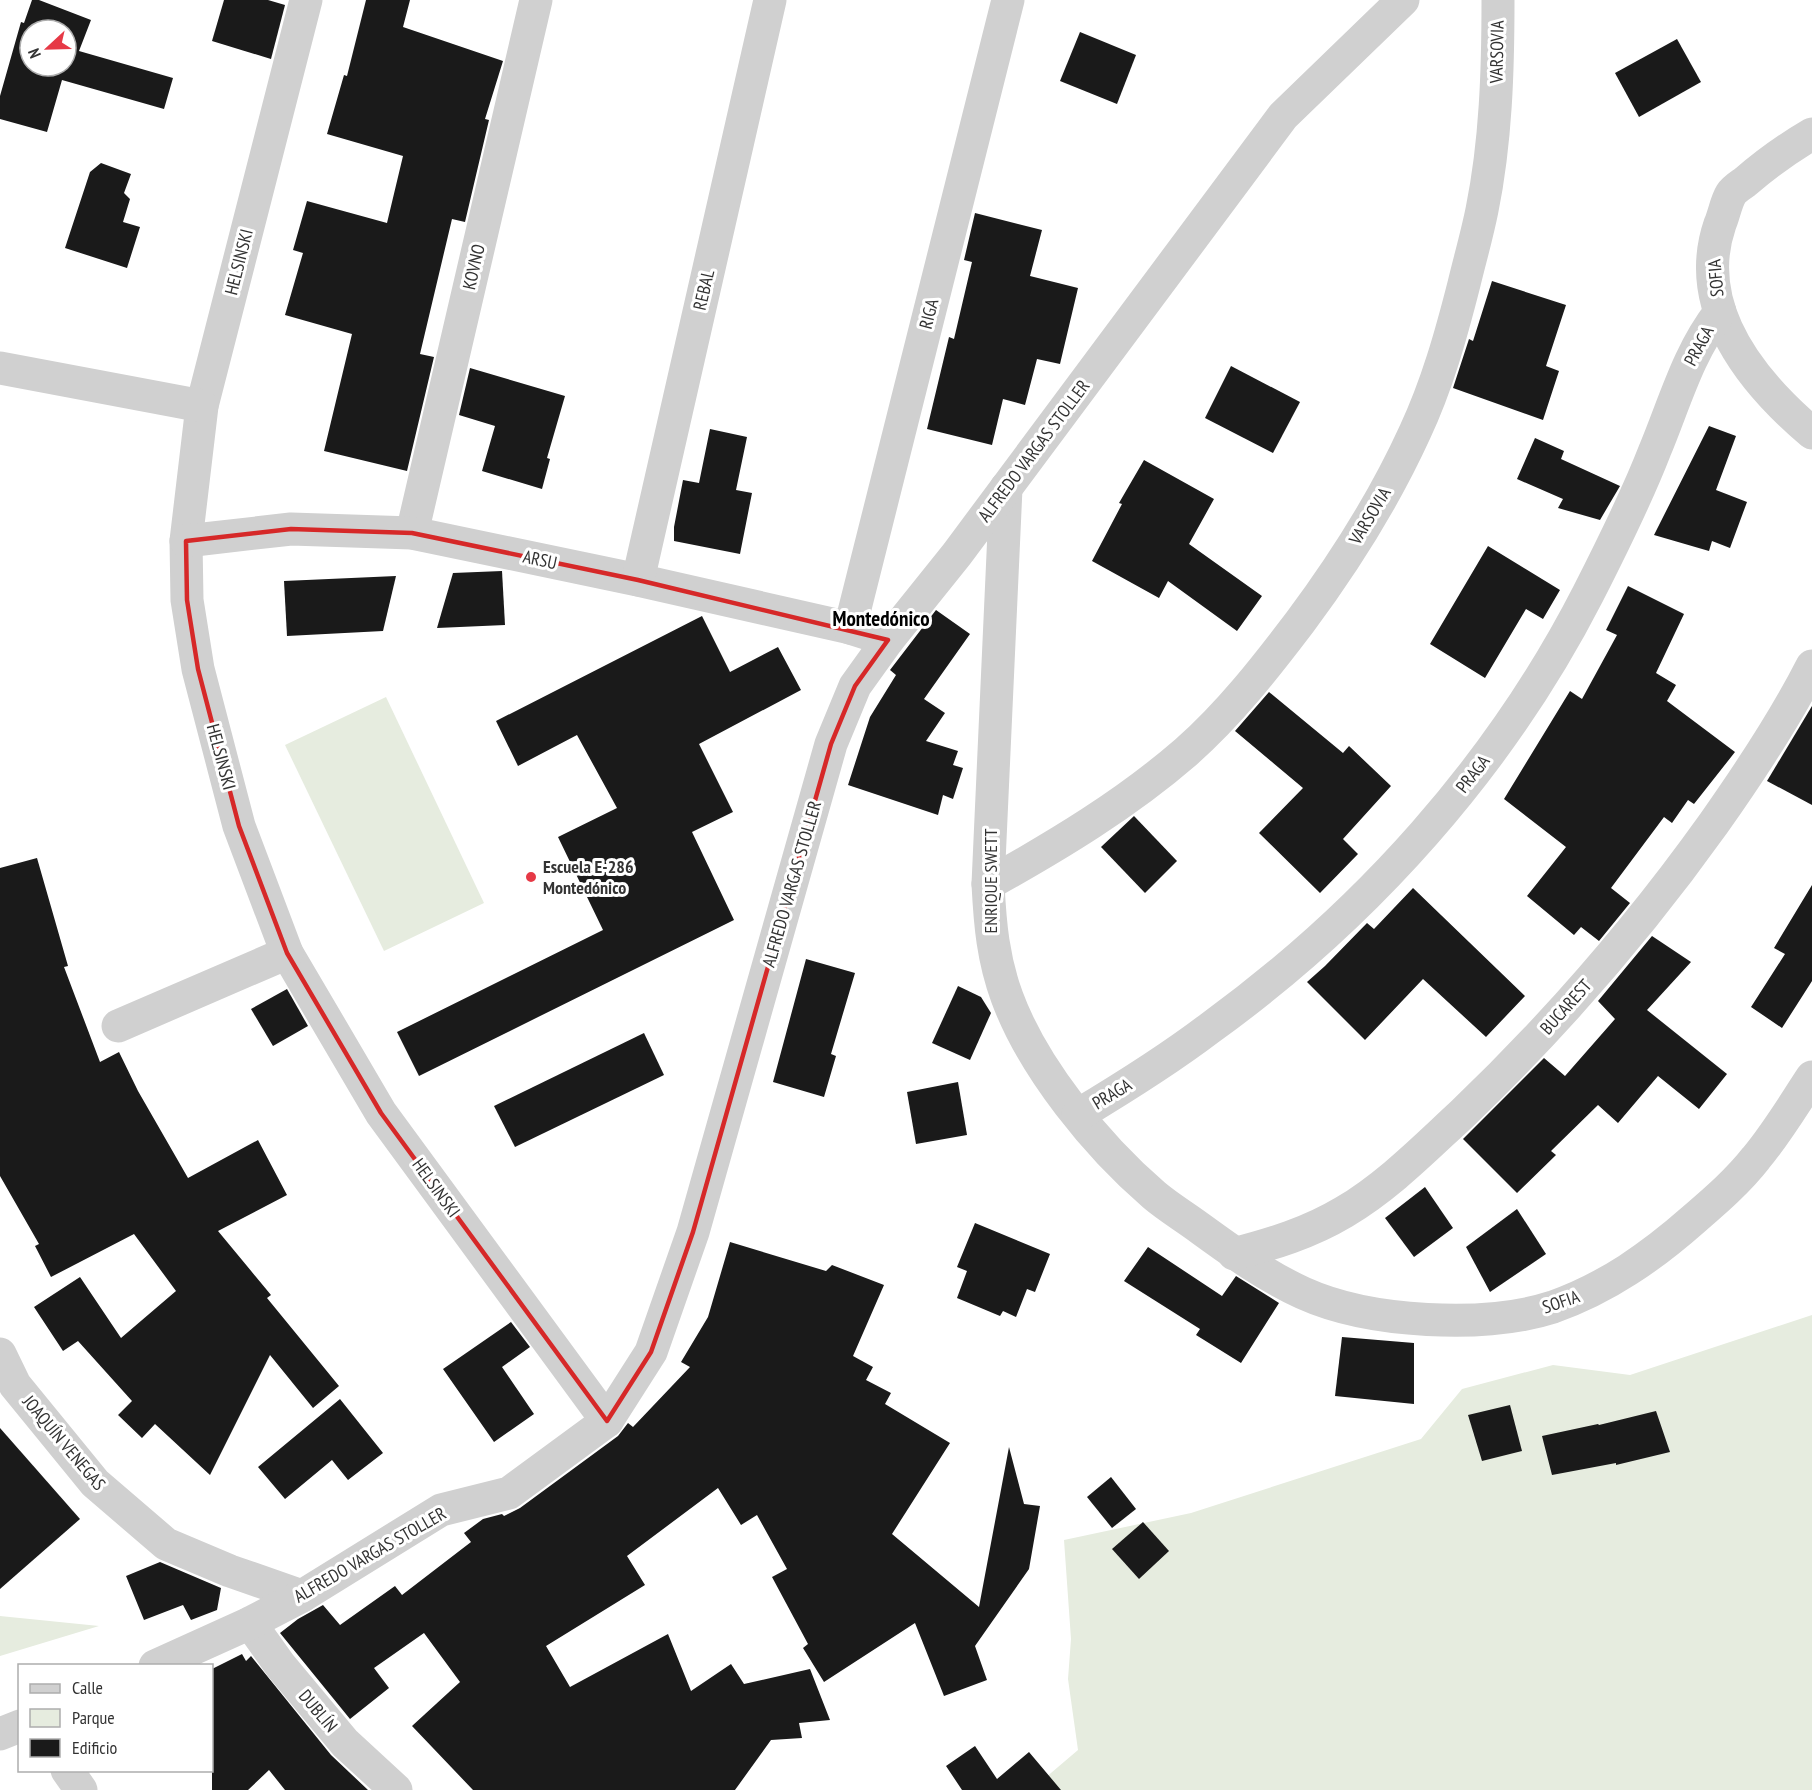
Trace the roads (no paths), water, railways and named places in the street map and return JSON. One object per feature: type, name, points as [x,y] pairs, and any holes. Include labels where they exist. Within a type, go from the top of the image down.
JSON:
[{"type":"street","name":"HELSINSKI","points":[[306,0],[202,406],[186,541],[187,600],[198,669],[240,826],[287,953],[381,1113],[607,1421]]},
{"type":"street","name":"KOVNO","points":[[412,534],[536,0]]},
{"type":"street","name":"REBAL","points":[[638,580],[770,0]]},
{"type":"street","name":"RIGA","points":[[850,628],[1008,0]]},
{"type":"street","name":"ALFREDO VARGAS STOLLER","points":[[157,1664],[250,1623],[302,1596],[441,1510],[509,1493],[607,1421],[651,1352],[693,1232],[831,744],[855,686],[888,640],[957,554],[1283,116],[1402,0]]},
{"type":"street","name":"VARSOVIA","points":[[988,884],[1056,846],[1133,794],[1186,752],[1210,729],[1255,681],[1281,647],[1344,559],[1373,512],[1415,431],[1438,375],[1451,335],[1479,219],[1496,102],[1498,0]]},
{"type":"street","name":"SOFIA","points":[[1812,134],[1763,166],[1731,194],[1714,243],[1713,267],[1720,312],[1741,356],[1777,401],[1812,433]]},
{"type":"street","name":"PRAGA","points":[[1078,1115],[1146,1074],[1270,982],[1382,879],[1473,775],[1545,673],[1587,595],[1623,525],[1691,357],[1704,332],[1720,312]]},
{"type":"street","points":[[0,368],[202,406]]},
{"type":"street","name":"ENRIQUE SWETT","points":[[1006,488],[988,884],[992,943],[1007,998],[1032,1049],[1078,1115],[1124,1168],[1157,1197],[1234,1254]]},
{"type":"street","name":"ARSU","points":[[186,541],[291,529],[412,534],[638,580],[850,628],[888,640]]},
{"type":"street","name":"BUCAREST","points":[[1234,1254],[1316,1228],[1345,1212],[1400,1172],[1506,1072],[1610,958],[1691,855],[1772,740],[1812,666]]},
{"type":"street","points":[[118,1026],[287,953]]},
{"type":"street","name":"SOFIA","points":[[1234,1254],[1305,1294],[1370,1312],[1423,1319],[1476,1320],[1520,1315],[1550,1308],[1579,1297],[1623,1274],[1663,1246],[1721,1196],[1756,1158],[1812,1077]]},
{"type":"street","name":"JOAQUÍN VENEGAS","points":[[0,1354],[15,1385],[95,1483],[166,1544],[230,1571],[302,1596]]},
{"type":"street","name":"DUBLÍN","points":[[250,1623],[280,1665],[345,1743],[396,1790]]},
{"type":"street","points":[[0,1734],[18,1727]]},
{"type":"street","points":[[68,1772],[81,1790]]},
{"type":"place","name":"Escuela E-286 Montedónico","points":[[531,877]]},
{"type":"district","name":"Montedónico","points":[[881,619]]}]
